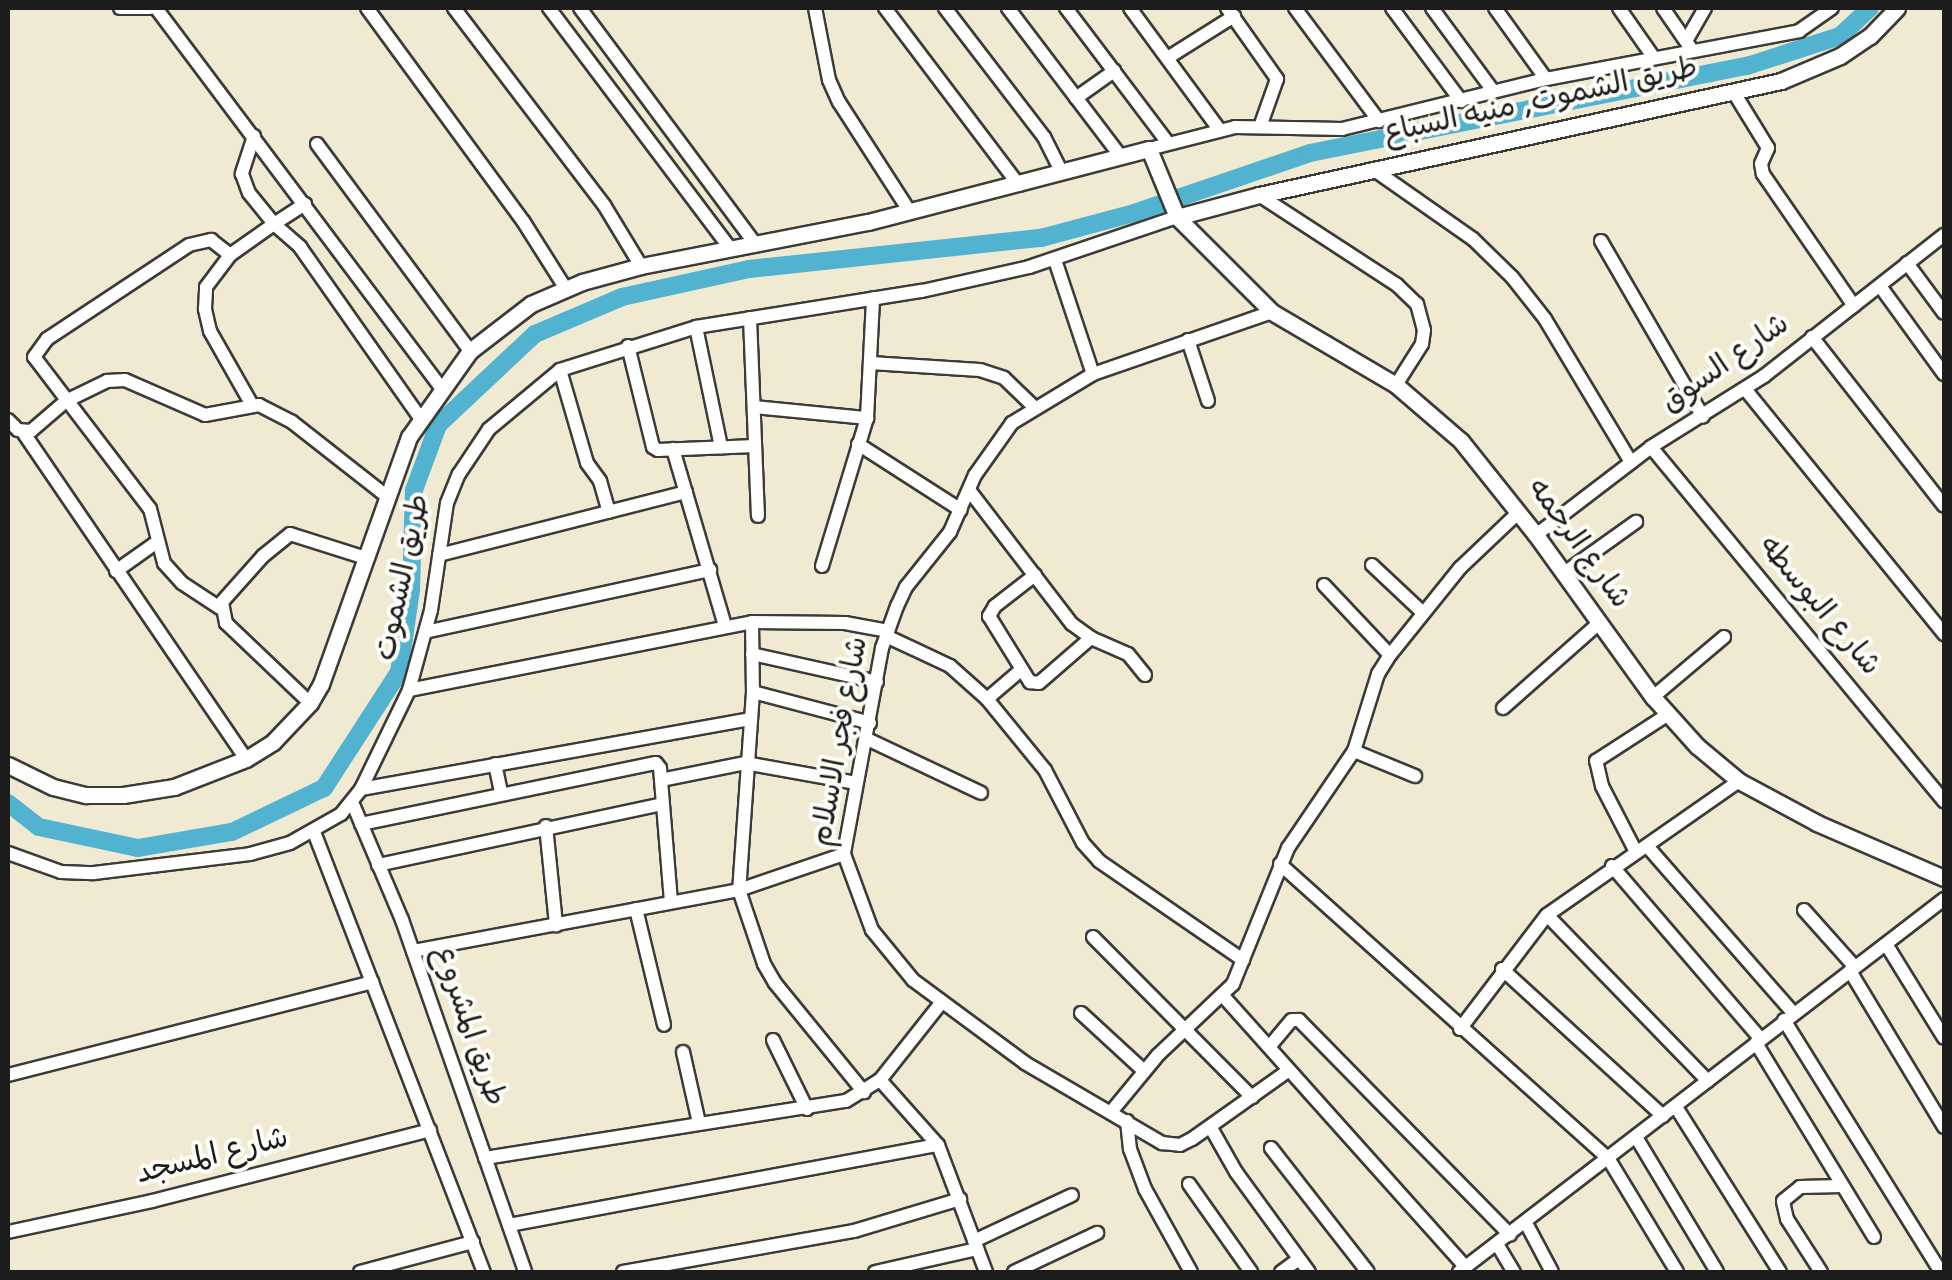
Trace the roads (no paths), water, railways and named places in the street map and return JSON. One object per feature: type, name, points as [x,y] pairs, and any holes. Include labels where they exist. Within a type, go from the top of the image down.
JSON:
[{"type":"street","points":[[120,8],[153,8],[254,136],[441,388]]},
{"type":"street","points":[[367,8],[532,233],[566,289]]},
{"type":"street","points":[[454,8],[604,205],[641,266]]},
{"type":"street","points":[[551,8],[730,248]]},
{"type":"street","points":[[580,8],[754,242]]},
{"type":"street","points":[[814,8],[829,80],[838,102],[910,212]]},
{"type":"street","points":[[885,8],[1019,185]]},
{"type":"street","points":[[945,8],[1044,137],[1062,174]]},
{"type":"street","points":[[1008,8],[1122,157]]},
{"type":"street","points":[[1066,8],[1168,142]]},
{"type":"street","points":[[1130,8],[1219,129]]},
{"type":"street","points":[[1295,8],[1379,121]]},
{"type":"street","points":[[1392,8],[1461,101]]},
{"type":"street","points":[[1432,8],[1494,92]]},
{"type":"street","points":[[1495,8],[1546,79]]},
{"type":"street","points":[[1618,8],[1654,58]]},
{"type":"street","points":[[1663,8],[1689,46]]},
{"type":"street","points":[[1689,46],[1705,8]]},
{"type":"street","name":"طريق الشموت, منيه السباع","points":[[1149,149],[1219,129],[1320,131],[1379,121],[1546,79],[1654,58],[1689,46],[1800,31],[1832,8]]},
{"type":"street","name":"طريق الشموت, منيه السباع","points":[[1175,212],[1781,81],[1840,56],[1897,8]]},
{"type":"street","points":[[1169,57],[1231,12],[1277,79],[1260,127]]},
{"type":"street","points":[[1076,98],[1114,71]]},
{"type":"street","points":[[1733,91],[1768,148],[1761,164],[1763,174],[1854,306]]},
{"type":"street","points":[[254,136],[242,179],[274,224],[300,247],[420,418]]},
{"type":"street","points":[[317,144],[470,351]]},
{"type":"street","points":[[1149,149],[1175,212]]},
{"type":"street","name":"طريق الشموت","points":[[8,765],[53,788],[124,796],[174,787],[246,759],[273,742],[310,703],[321,684],[385,495],[420,418],[470,351],[531,304],[641,266],[910,212],[1149,149]]},
{"type":"street","points":[[1372,169],[1473,239],[1512,276],[1546,319],[1631,462]]},
{"type":"street","points":[[1260,194],[1397,285],[1417,304],[1424,330],[1422,344],[1396,385]]},
{"type":"street","points":[[305,204],[230,255],[206,287],[205,309],[220,356],[252,404],[292,422],[385,495]]},
{"type":"street","name":"طريق الشموت","points":[[8,853],[61,872],[94,874],[250,854],[314,832],[352,802],[409,690],[425,632],[447,503],[473,450],[508,410],[560,370],[696,327],[873,298],[1055,260],[1175,212]]},
{"type":"street","name":"شارع الرحمه","points":[[1175,212],[1272,312],[1396,385],[1442,420],[1536,534],[1667,715],[1739,781],[1817,823],[1944,878]]},
{"type":"street","name":"شارع السوق","points":[[1536,534],[1651,447],[1745,388],[1944,235]]},
{"type":"street","points":[[230,255],[211,240],[201,239],[38,346],[34,356],[150,508],[157,542],[174,576],[220,608],[226,623],[310,703]]},
{"type":"street","points":[[1602,240],[1703,417]]},
{"type":"street","points":[[1055,260],[1094,374]]},
{"type":"street","points":[[1907,262],[1944,313]]},
{"type":"street","points":[[1880,286],[1944,374]]},
{"type":"street","points":[[822,566],[867,418],[873,298]]},
{"type":"street","name":"شارع فجر الاسلام","points":[[1272,312],[1094,374],[1033,406],[996,442],[961,510],[906,587],[887,633],[844,854],[862,909],[886,951],[941,1003],[1025,1063],[1170,1146],[1211,1128],[1289,1070]]},
{"type":"street","points":[[750,318],[758,516]]},
{"type":"street","points":[[696,327],[721,447]]},
{"type":"street","points":[[1812,338],[1944,506]]},
{"type":"street","points":[[1188,340],[1208,401]]},
{"type":"street","points":[[628,346],[650,442],[658,450],[755,446]]},
{"type":"street","points":[[871,363],[980,370],[1004,378],[1033,406]]},
{"type":"street","points":[[560,370],[587,463],[600,482],[609,512]]},
{"type":"street","points":[[24,432],[35,429],[66,401],[107,381],[125,380],[205,415],[222,415],[252,404]]},
{"type":"street","points":[[1745,388],[1944,634]]},
{"type":"street","points":[[754,406],[867,418]]},
{"type":"street","points":[[8,420],[24,432],[246,759]]},
{"type":"street","points":[[858,444],[961,510]]},
{"type":"street","name":"شارع البوسطه","points":[[1651,447],[1944,801]]},
{"type":"street","points":[[673,450],[725,626]]},
{"type":"street","points":[[968,490],[1072,624],[1091,638],[1128,654],[1146,675]]},
{"type":"street","points":[[439,555],[686,492]]},
{"type":"street","points":[[1111,1112],[1184,1030],[1224,997],[1244,960],[1280,864],[1354,752],[1378,674],[1421,610],[1518,513]]},
{"type":"street","points":[[1563,574],[1636,522]]},
{"type":"street","points":[[220,608],[263,556],[290,534],[363,558]]},
{"type":"street","points":[[116,571],[157,542]]},
{"type":"street","points":[[1372,565],[1421,610]]},
{"type":"street","points":[[425,632],[710,570]]},
{"type":"street","points":[[1035,575],[994,606],[989,616],[1030,682],[1039,684],[1091,638]]},
{"type":"street","points":[[1324,585],[1390,655]]},
{"type":"street","points":[[752,622],[753,692],[744,763],[739,890],[775,982],[864,1092]]},
{"type":"street","points":[[409,690],[752,622],[834,623],[887,633],[950,666],[987,699],[1045,770],[1088,850],[1144,895],[1244,960]]},
{"type":"street","points":[[1503,708],[1599,624]]},
{"type":"street","points":[[1653,697],[1724,638]]},
{"type":"street","points":[[752,654],[877,682]]},
{"type":"street","points":[[987,699],[1021,670]]},
{"type":"street","points":[[753,692],[870,724]]},
{"type":"street","points":[[1667,715],[1596,761],[1602,786],[1641,849],[1789,1017],[1941,1272]]},
{"type":"street","points":[[361,789],[750,719]]},
{"type":"street","points":[[867,739],[981,793]]},
{"type":"street","points":[[1354,752],[1414,776]]},
{"type":"street","points":[[361,824],[650,763],[658,765],[671,902]]},
{"type":"street","points":[[661,780],[744,763],[856,783]]},
{"type":"street","points":[[494,764],[501,793]]},
{"type":"street","points":[[1460,1029],[1502,969],[1547,915],[1739,781]]},
{"type":"street","name":"طريق المشروع","points":[[352,802],[413,951],[525,1272]]},
{"type":"street","points":[[378,864],[663,804]]},
{"type":"street","points":[[546,826],[556,925]]},
{"type":"street","points":[[314,832],[484,1272]]},
{"type":"street","points":[[413,951],[739,890],[844,854]]},
{"type":"street","points":[[1280,864],[1608,1158],[1677,1272]]},
{"type":"street","points":[[1612,866],[1758,1041],[1874,1237]]},
{"type":"street","points":[[1224,997],[1463,1270],[1944,902]]},
{"type":"street","points":[[636,909],[664,1025]]},
{"type":"street","points":[[1804,910],[1852,969],[1944,1128]]},
{"type":"street","points":[[1547,915],[1708,1082]]},
{"type":"street","points":[[1093,937],[1252,1097]]},
{"type":"street","points":[[1886,944],[1944,1038]]},
{"type":"street","points":[[1502,969],[1663,1116]]},
{"type":"street","points":[[8,1075],[372,982]]},
{"type":"street","points":[[485,1158],[807,1110],[864,1092],[880,1080],[941,1003]]},
{"type":"street","points":[[1082,1013],[1144,1071]]},
{"type":"street","points":[[1269,1047],[1292,1020],[1299,1020],[1510,1235]]},
{"type":"street","points":[[773,1040],[807,1110]]},
{"type":"street","points":[[684,1052],[700,1123]]},
{"type":"street","points":[[880,1080],[938,1145],[986,1272]]},
{"type":"street","points":[[1676,1106],[1780,1272]]},
{"type":"street","points":[[1127,1121],[1130,1149],[1145,1190],[1191,1272]]},
{"type":"street","points":[[1211,1128],[1236,1172],[1309,1272]]},
{"type":"street","name":"شارع المسجد","points":[[8,1232],[152,1201],[430,1130]]},
{"type":"street","points":[[1636,1136],[1717,1272]]},
{"type":"street","points":[[508,1225],[938,1145]]},
{"type":"street","points":[[1271,1148],[1368,1272]]},
{"type":"street","points":[[1189,1184],[1252,1272]]},
{"type":"street","points":[[1821,1272],[1787,1219],[1783,1201],[1800,1187],[1842,1186]]},
{"type":"street","points":[[875,1272],[976,1245],[1072,1196]]},
{"type":"street","points":[[623,1272],[854,1231],[960,1199]]},
{"type":"street","points":[[1526,1223],[1552,1272]]},
{"type":"street","points":[[1014,1272],[1097,1233]]},
{"type":"street","points":[[360,1272],[473,1242]]},
{"type":"street","points":[[1497,1244],[1514,1272]]},
{"type":"street","points":[[1281,1272],[1299,1259]]},
{"type":"waterway","points":[[8,803],[39,827],[138,848],[232,832],[324,788],[399,672],[411,590],[414,490],[438,425],[535,334],[622,297],[749,269],[1041,238],[1134,213],[1310,153],[1747,66],[1840,36],[1870,8]]}]
